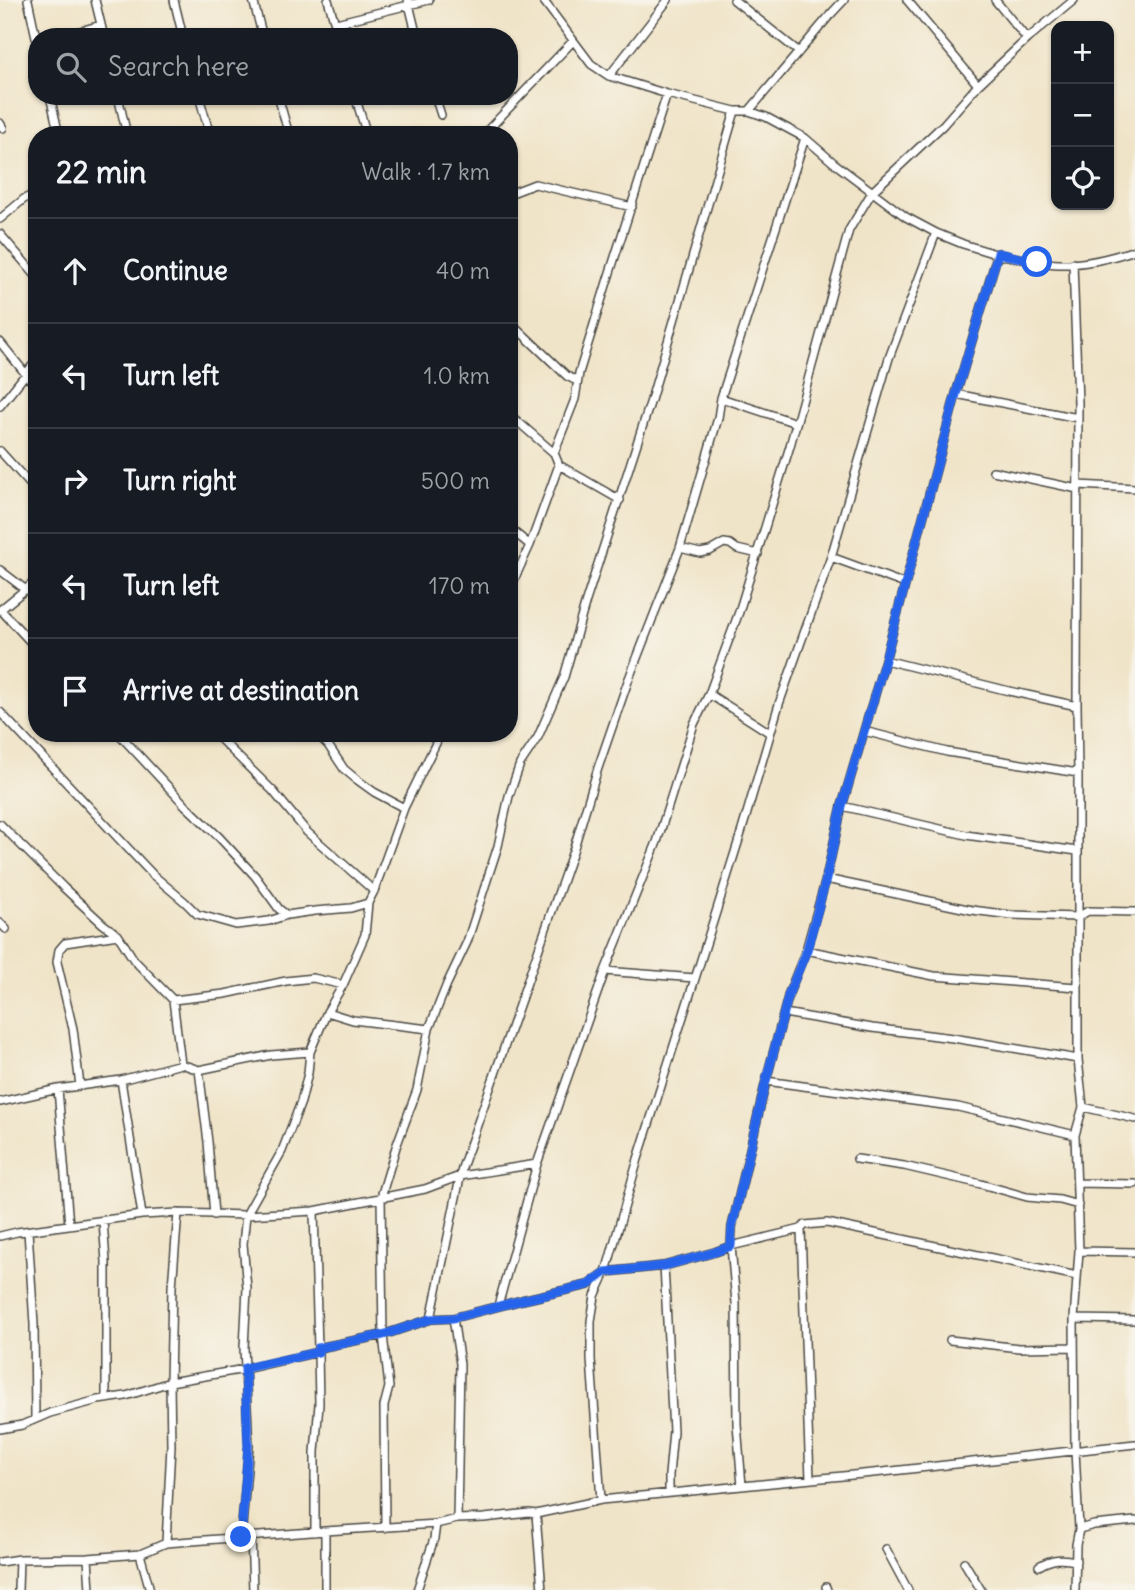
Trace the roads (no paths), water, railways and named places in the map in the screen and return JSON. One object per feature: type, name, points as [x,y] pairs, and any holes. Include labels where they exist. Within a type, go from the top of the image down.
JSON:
[{"type":"street","points":[[28,0],[34,28]]},
{"type":"street","points":[[95,0],[102,28]]},
{"type":"street","points":[[174,0],[181,28]]},
{"type":"street","points":[[253,0],[261,28]]},
{"type":"street","points":[[328,0],[337,28]]},
{"type":"street","points":[[336,23],[409,2],[429,0]]},
{"type":"street","points":[[609,76],[668,0]]},
{"type":"street","points":[[734,0],[799,52]]},
{"type":"street","points":[[750,111],[844,0]]},
{"type":"street","points":[[907,0],[978,85]]},
{"type":"street","points":[[995,0],[1027,39]]},
{"type":"street","points":[[498,1306],[537,1164],[605,971],[657,842],[694,724],[709,694],[758,554],[849,230],[872,192],[943,125],[978,85],[1074,0]]},
{"type":"street","points":[[545,1],[591,64],[609,76],[667,94],[735,111],[750,111],[766,117],[805,138],[906,217],[962,245],[1000,255],[1061,264],[1112,258],[1135,250]]},
{"type":"street","points":[[409,2],[415,28]]},
{"type":"street","points":[[90,28],[101,25]]},
{"type":"street","points":[[518,98],[573,41]]},
{"type":"street","points":[[554,453],[575,399],[577,381],[667,94]]},
{"type":"street","points":[[52,105],[58,126]]},
{"type":"street","points":[[120,105],[125,126]]},
{"type":"street","points":[[202,105],[207,126]]},
{"type":"street","points":[[281,105],[286,126]]},
{"type":"street","points":[[358,105],[364,126]]},
{"type":"street","points":[[438,105],[441,114]]},
{"type":"street","points":[[492,126],[512,105]]},
{"type":"street","points":[[385,1528],[384,1406],[389,1387],[383,1335],[381,1197],[417,1090],[429,1029],[467,942],[498,846],[509,796],[520,764],[538,737],[564,677],[651,400],[735,111]]},
{"type":"street","points":[[431,1319],[461,1168],[573,851],[597,768],[680,548],[722,398],[805,138]]},
{"type":"street","points":[[518,191],[535,184],[632,207]]},
{"type":"street","points":[[0,219],[28,197]]},
{"type":"street","points":[[601,1500],[591,1359],[591,1321],[595,1296],[606,1272],[638,1158],[783,692],[831,557],[889,358],[936,233]]},
{"type":"street","points":[[0,234],[28,267]]},
{"type":"street","points":[[742,1486],[737,1424],[732,1227],[789,993],[807,950],[842,806],[885,660],[956,394],[1000,255]]},
{"type":"street","points":[[1073,263],[1079,418],[1077,987],[1078,1059],[1083,1107],[1076,1135],[1079,1251],[1073,1319],[1079,1529],[1075,1590]]},
{"type":"street","points":[[518,330],[567,376],[577,381]]},
{"type":"street","points":[[0,342],[28,378]]},
{"type":"street","points":[[0,406],[28,370]]},
{"type":"street","points":[[956,394],[1079,418]]},
{"type":"street","points":[[722,398],[796,423]]},
{"type":"street","points":[[518,422],[554,453],[559,465],[620,500]]},
{"type":"street","points":[[0,451],[28,482]]},
{"type":"street","points":[[518,571],[559,465]]},
{"type":"street","points":[[993,471],[1078,487],[1135,488]]},
{"type":"street","points":[[518,535],[530,545]]},
{"type":"street","points":[[680,548],[700,553],[716,549],[724,543],[758,554]]},
{"type":"street","points":[[831,557],[905,584]]},
{"type":"street","points":[[0,570],[26,590],[0,610],[28,640]]},
{"type":"street","points":[[885,660],[997,689],[1077,706]]},
{"type":"street","points":[[709,694],[771,733]]},
{"type":"street","points":[[0,712],[153,875],[197,914],[236,925],[287,915],[351,908],[368,903]]},
{"type":"street","points":[[864,731],[947,752],[1078,773]]},
{"type":"street","points":[[126,742],[219,837],[287,915]]},
{"type":"street","points":[[223,742],[273,792],[307,832],[374,891]]},
{"type":"street","points":[[324,742],[344,769],[356,779],[404,808]]},
{"type":"street","points":[[241,1537],[248,1446],[244,1348],[247,1288],[243,1244],[246,1215],[282,1151],[301,1102],[310,1052],[365,934],[368,903],[404,808],[437,742]]},
{"type":"street","points":[[842,806],[966,835],[1077,851]]},
{"type":"street","points":[[0,824],[74,897],[118,935],[134,960],[173,1000],[181,1064]]},
{"type":"street","points":[[826,879],[972,910],[1077,917],[1088,911],[1135,912]]},
{"type":"street","points":[[80,1086],[73,1029],[57,962],[59,950],[65,943],[118,935]]},
{"type":"street","points":[[807,950],[934,976],[1077,987]]},
{"type":"street","points":[[605,971],[695,978]]},
{"type":"street","points":[[173,1000],[225,994],[313,978],[343,985]]},
{"type":"street","points":[[327,1012],[354,1020],[429,1029]]},
{"type":"street","points":[[784,1013],[1078,1059]]},
{"type":"street","points":[[0,1102],[58,1089],[121,1080],[181,1064],[199,1070],[271,1055],[310,1052]]},
{"type":"street","points":[[199,1070],[214,1215]]},
{"type":"street","points":[[121,1080],[142,1215]]},
{"type":"street","points":[[766,1081],[958,1107],[1076,1135]]},
{"type":"street","points":[[58,1089],[69,1225]]},
{"type":"street","points":[[1083,1107],[1135,1119]]},
{"type":"street","points":[[857,1159],[904,1166],[1027,1197],[1060,1200],[1078,1205]]},
{"type":"street","points":[[0,1236],[142,1215],[246,1215],[314,1211],[425,1189],[460,1176],[537,1164]]},
{"type":"street","points":[[1077,1183],[1135,1184]]},
{"type":"street","points":[[314,1211],[319,1404],[315,1452],[315,1532]]},
{"type":"street","points":[[166,1543],[171,1446],[172,1287],[178,1213]]},
{"type":"street","points":[[103,1221],[106,1262],[106,1399]]},
{"type":"street","points":[[0,1429],[170,1382],[245,1368],[383,1335],[431,1319],[453,1318],[588,1285],[606,1272],[664,1266],[805,1226],[827,1223],[1077,1276]]},
{"type":"street","points":[[801,1229],[810,1479]]},
{"type":"street","points":[[29,1231],[35,1418]]},
{"type":"street","points":[[1079,1251],[1135,1252]]},
{"type":"street","points":[[664,1266],[672,1394],[669,1493]]},
{"type":"street","points":[[453,1318],[460,1364],[457,1519]]},
{"type":"street","points":[[1073,1319],[1135,1320]]},
{"type":"street","points":[[950,1340],[1019,1348],[1074,1347]]},
{"type":"street","points":[[0,1562],[140,1554],[166,1543],[385,1528],[436,1524],[457,1519],[536,1514],[601,1500],[1135,1444]]},
{"type":"street","points":[[536,1514],[542,1590]]},
{"type":"street","points":[[1079,1529],[1135,1521]]},
{"type":"street","points":[[417,1590],[434,1539],[436,1524]]},
{"type":"street","points":[[325,1531],[325,1590]]},
{"type":"street","points":[[251,1536],[253,1590]]},
{"type":"street","points":[[886,1549],[908,1590]]},
{"type":"street","points":[[140,1554],[150,1590]]},
{"type":"street","points":[[89,1558],[90,1590]]},
{"type":"street","points":[[18,1590],[19,1559]]},
{"type":"street","points":[[1040,1566],[1054,1559],[1076,1560]]},
{"type":"street","points":[[964,1562],[981,1590]]}]
